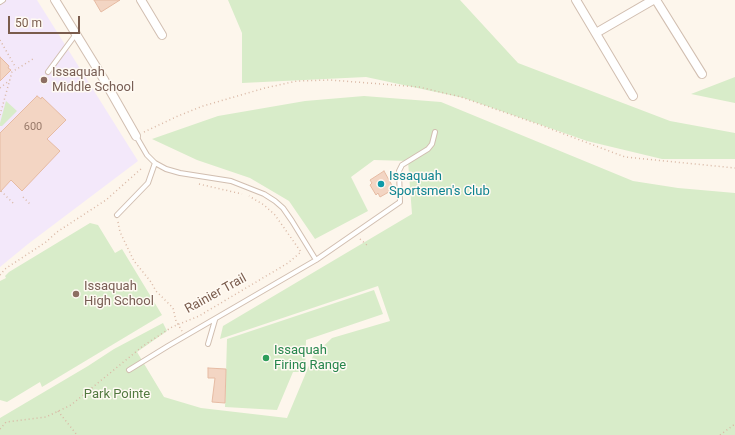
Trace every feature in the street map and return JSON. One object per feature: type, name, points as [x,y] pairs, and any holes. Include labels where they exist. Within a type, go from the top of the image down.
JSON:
[{"type":"street","points":[[55,0],[103,78],[136,136]]},
{"type":"street","points":[[141,0],[162,34]]},
{"type":"street","points":[[576,0],[633,96]]},
{"type":"street","points":[[596,33],[652,0]]},
{"type":"street","points":[[656,0],[702,74]]},
{"type":"lane","points":[[48,72],[76,34]]},
{"type":"lane","points":[[129,370],[316,260],[400,202],[399,171],[402,165],[428,149],[432,144],[435,132]]},
{"type":"lane","points":[[136,136],[145,151],[155,163],[166,169],[180,173],[231,181],[264,194],[282,208],[292,221],[316,260]]},
{"type":"lane","points":[[117,215],[148,183],[155,163]]},
{"type":"lane","points":[[208,344],[215,320]]},
{"type":"path","points":[[0,40],[17,68]]},
{"type":"path","points":[[0,115],[12,72],[33,59]]},
{"type":"path","points":[[0,88],[10,80]]},
{"type":"path","points":[[148,130],[203,106],[265,88],[297,82],[337,81],[419,87],[460,98],[535,123],[625,157],[735,168]]},
{"type":"path","points":[[0,275],[5,269],[46,242],[57,232],[106,200],[142,168]]},
{"type":"path","name":"Rainier Trail","points":[[1,428],[6,422],[46,417],[71,405],[143,346],[172,327],[199,316],[288,263],[301,252],[275,215],[264,205],[245,194],[194,182]]},
{"type":"path","points":[[1,191],[14,204]]},
{"type":"path","points":[[24,197],[30,204]]},
{"type":"path","points":[[117,215],[120,232],[134,261],[151,282],[156,291],[173,308],[178,325],[184,337]]},
{"type":"path","points":[[354,234],[368,246]]},
{"type":"path","points":[[58,411],[77,435]]},
{"type":"path","points":[[0,424],[1,428]]},
{"type":"path","points":[[720,435],[735,424]]},
{"type":"shaded area","name":"Issaquah Middle School","points":[[0,0],[37,0],[138,161],[0,267]]},
{"type":"green space","points":[[228,0],[460,0],[518,63],[670,121],[735,133],[735,159],[662,159],[587,141],[464,98],[366,77],[242,83],[242,33]]},
{"type":"green space","points":[[735,77],[735,103],[691,94]]},
{"type":"green space","name":"Park Pointe","points":[[364,96],[441,102],[633,181],[678,188],[735,193],[735,435],[0,435],[0,418],[114,349],[163,323],[167,331],[137,352],[164,397],[201,408],[287,418],[313,356],[332,338],[390,321],[378,286],[220,339],[223,326],[412,214],[408,161],[374,160],[351,177],[368,211],[315,239],[289,201],[250,178],[197,160],[152,139],[218,116],[305,101]]},
{"type":"green space","points":[[6,101],[17,111],[2,126],[0,126],[0,123]]},
{"type":"green space","name":"Issaquah High School","points":[[90,223],[98,225],[115,253],[122,249],[162,315],[42,387],[40,382],[7,402],[0,400],[0,281],[6,278],[5,276],[9,272]]},
{"type":"green space","name":"Issaquah Firing Range","points":[[374,290],[383,314],[306,340],[305,372],[293,372],[277,410],[225,407],[227,339]]},
{"type":"building","points":[[94,0],[120,0],[101,12]]},
{"type":"building","points":[[0,57],[11,70],[0,81]]},
{"type":"building","points":[[37,96],[41,99],[42,97],[66,120],[47,139],[60,151],[22,191],[11,180],[0,192],[0,133]]},
{"type":"building","name":"Issaquah Sportsmen's Club","points":[[384,171],[394,189],[380,197],[378,193],[376,195],[370,185],[372,183],[370,180]]},
{"type":"building","points":[[208,368],[226,369],[225,403],[212,402],[215,378],[208,378]]},
{"type":"place","name":"Issaquah Middle School","points":[[44,80]]},
{"type":"place","name":"Issaquah Sportsmen's Club","points":[[381,184]]},
{"type":"place","name":"Issaquah High School","points":[[76,294]]},
{"type":"place","name":"Issaquah Firing Range","points":[[266,358]]}]
